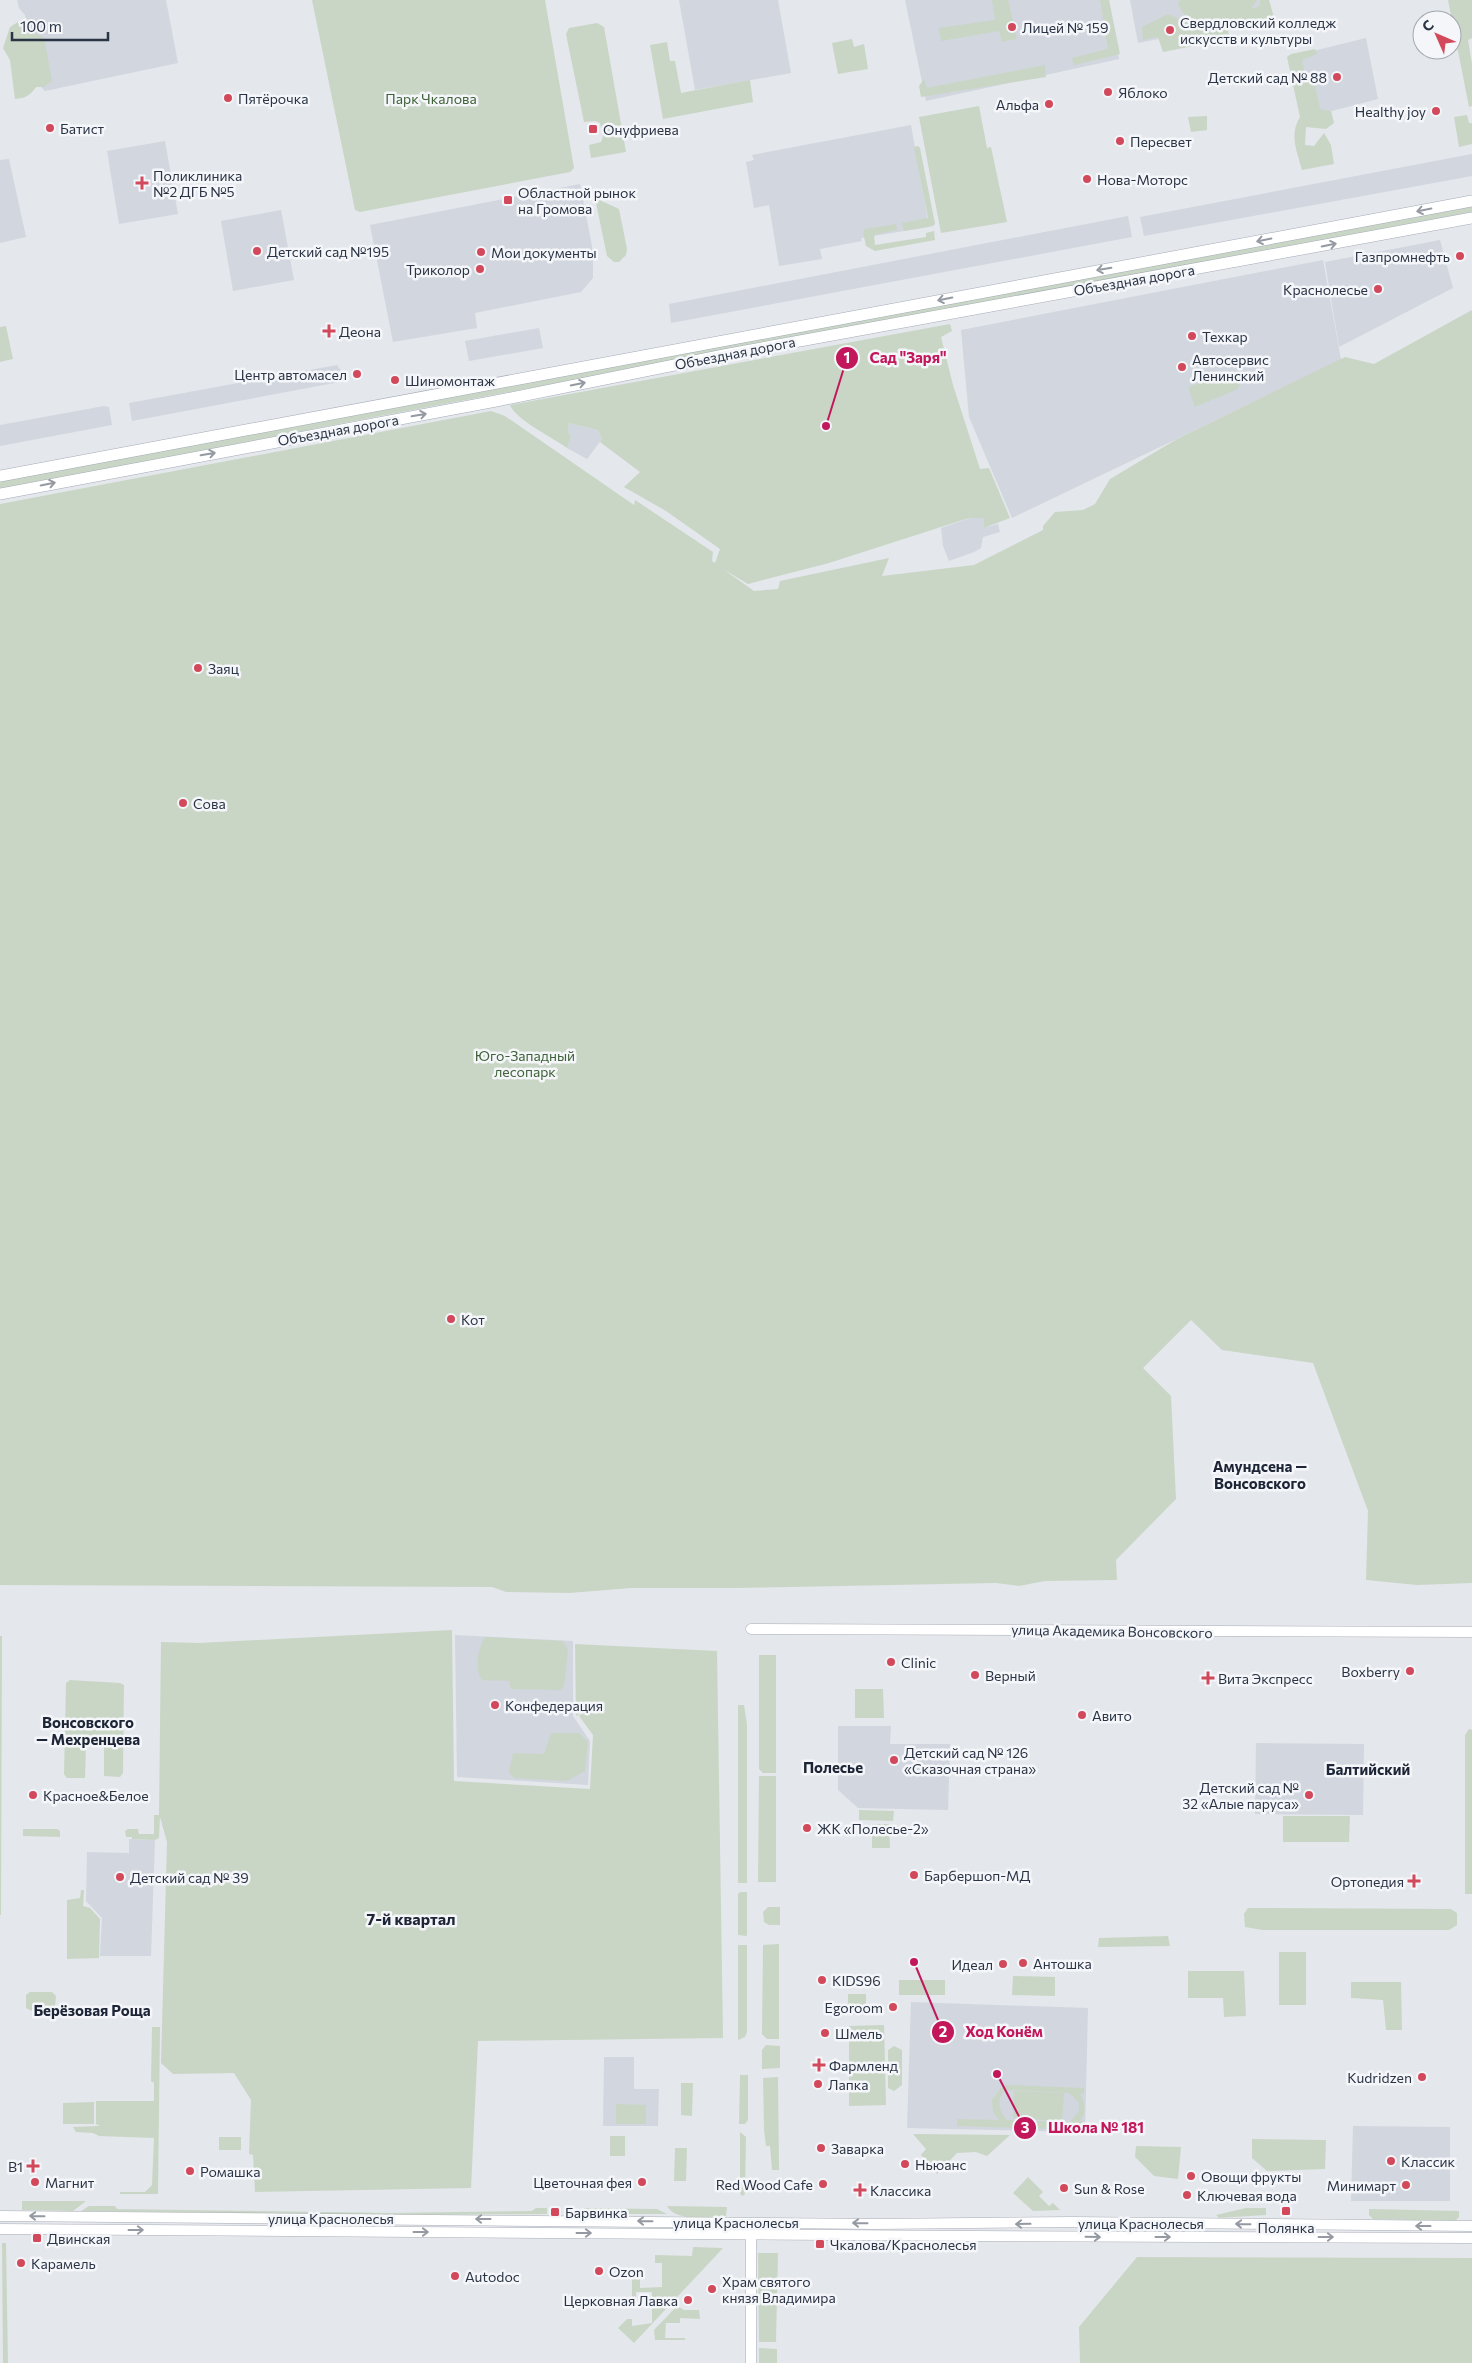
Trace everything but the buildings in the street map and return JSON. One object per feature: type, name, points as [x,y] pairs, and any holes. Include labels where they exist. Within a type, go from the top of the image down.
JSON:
[{"type":"main road","name":"Объездная дорога","points":[[0,476],[1472,201]]},
{"type":"main road","name":"Объездная дорога","points":[[0,494],[496,401],[739,352],[1472,218]]},
{"type":"street","name":"улица Академика Вонсовского","points":[[751,1629],[1472,1632]]},
{"type":"street","name":"улица Краснолесья","points":[[0,2217],[995,2224],[1071,2222],[1472,2226]]},
{"type":"street","points":[[751,2222],[751,2363]]},
{"type":"street","points":[[1071,2222],[1072,2236]]},
{"type":"street","name":"улица Краснолесья","points":[[0,2228],[1472,2238]]},
{"type":"shaded area","points":[[17,0],[166,0],[178,63],[45,91],[37,83],[25,15],[19,8]]},
{"type":"shaded area","points":[[679,0],[778,0],[791,73],[695,90]]},
{"type":"shaded area","name":"Лицей № 159","points":[[905,0],[1109,0],[1119,59],[926,101]]},
{"type":"shaded area","name":"Свердловский колледж искусств и культуры","points":[[1130,0],[1266,0],[1270,17],[1138,43]]},
{"type":"shaded area","name":"Детский сад № 88","points":[[1366,38],[1378,99],[1309,117],[1297,55]]},
{"type":"shaded area","points":[[911,125],[929,227],[861,238],[862,241],[820,249],[822,259],[779,266],[769,205],[754,208],[746,162],[754,160],[752,155]]},
{"type":"shaded area","name":"Поликлиника №2 ДГБ №5","points":[[165,141],[178,214],[119,224],[107,151]]},
{"type":"shaded area","points":[[1472,154],[1472,176],[1144,236],[1140,217]]},
{"type":"shaded area","points":[[9,159],[26,237],[0,243],[0,160]]},
{"type":"shaded area","points":[[580,184],[593,251],[593,278],[581,292],[475,313],[477,328],[393,342],[370,225]]},
{"type":"shaded area","name":"Детский сад №195","points":[[281,210],[294,280],[233,291],[221,221]]},
{"type":"shaded area","points":[[1128,216],[1132,237],[671,323],[669,304]]},
{"type":"shaded area","points":[[1440,240],[1453,288],[1339,347],[1325,262]]},
{"type":"shaded area","points":[[1323,260],[1341,360],[1012,518],[969,417],[961,330]]},
{"type":"shaded area","points":[[539,328],[543,348],[469,361],[465,341]]},
{"type":"shaded area","points":[[337,365],[344,375],[345,381],[132,421],[129,403]]},
{"type":"shaded area","points":[[104,406],[109,407],[112,425],[0,446],[0,425]]},
{"type":"shaded area","points":[[569,423],[598,430],[602,439],[587,459],[567,448],[571,437],[568,431]]},
{"type":"shaded area","points":[[970,518],[983,518],[984,528],[998,524],[1000,532],[983,537],[981,548],[974,552],[949,561],[943,546],[941,528]]},
{"type":"shaded area","points":[[455,1635],[573,1641],[573,1716],[590,1741],[588,1785],[457,1777]]},
{"type":"shaded area","name":"Детский сад № 126 «Сказочная страна»","points":[[838,1726],[891,1726],[890,1744],[950,1744],[948,1810],[858,1808],[838,1790]]},
{"type":"shaded area","name":"Детский сад № 32 «Алые паруса»","points":[[1256,1743],[1364,1744],[1363,1815],[1255,1814]]},
{"type":"shaded area","name":"Детский сад № 39","points":[[129,1839],[155,1840],[151,1956],[100,1956],[102,1918],[86,1901],[87,1852],[129,1853]]},
{"type":"shaded area","points":[[911,2002],[1088,2008],[1085,2132],[907,2128]]},
{"type":"shaded area","points":[[604,2057],[634,2057],[634,2089],[659,2089],[658,2126],[603,2126]]},
{"type":"shaded area","points":[[1353,2126],[1450,2127],[1450,2201],[1351,2201]]},
{"type":"green space","name":"Парк Чкалова","points":[[312,0],[545,0],[574,168],[570,172],[360,212],[355,210]]},
{"type":"green space","points":[[992,0],[1008,0],[1017,39],[1002,42],[999,31],[941,41],[939,28],[995,20]]},
{"type":"green space","points":[[1100,0],[1109,0],[1120,54],[1074,65],[1072,58],[1108,49]]},
{"type":"green space","name":"Свердловский колледж искусств и культуры","points":[[1180,0],[1257,0],[1251,9],[1260,6],[1260,0],[1269,0],[1274,17],[1228,26],[1229,39],[1163,52],[1158,37],[1143,40],[1142,27],[1168,14],[1188,23],[1195,21],[1183,12],[1178,3]]},
{"type":"green space","points":[[1448,0],[1472,0],[1472,38],[1468,40],[1472,64],[1472,106],[1469,107],[1460,60],[1462,60],[1462,10],[1450,10]]},
{"type":"green space","points":[[18,22],[26,30],[44,37],[52,81],[44,87],[36,87],[27,96],[15,99],[10,60],[3,48],[10,27]]},
{"type":"green space","points":[[597,23],[604,27],[626,152],[591,158],[589,145],[601,142],[603,137],[600,123],[595,121],[584,122],[566,34],[569,28]]},
{"type":"green space","points":[[852,39],[854,47],[864,44],[868,69],[838,74],[832,43]]},
{"type":"green space","points":[[667,42],[670,61],[675,61],[681,93],[750,80],[753,102],[663,119],[650,45]]},
{"type":"green space","points":[[1315,49],[1317,54],[1302,60],[1305,76],[1317,73],[1321,85],[1315,85],[1320,109],[1331,111],[1334,123],[1326,129],[1306,127],[1305,145],[1314,146],[1324,133],[1331,145],[1334,164],[1302,170],[1294,137],[1300,117],[1287,57],[1291,54]]},
{"type":"green space","points":[[1045,65],[1046,77],[921,97],[919,86],[924,79],[927,88]]},
{"type":"green space","points":[[979,106],[987,148],[991,147],[1007,222],[941,233],[919,117]]},
{"type":"green space","points":[[1467,115],[1469,123],[1472,123],[1472,144],[1459,147],[1454,117]]},
{"type":"green space","points":[[1207,116],[1207,130],[1191,132],[1188,117]]},
{"type":"green space","points":[[918,146],[920,148],[935,224],[933,226],[904,231],[902,223],[928,218],[914,147]]},
{"type":"green space","points":[[595,198],[619,209],[627,249],[626,255],[619,262],[614,262],[607,256]]},
{"type":"green space","points":[[1472,206],[1472,212],[375,417],[0,490],[0,481]]},
{"type":"green space","points":[[896,224],[897,230],[874,235],[875,245],[926,237],[926,233],[934,231],[935,240],[875,251],[866,246],[863,232],[865,229]]},
{"type":"green space","name":"Юго-Западный лесопарк","points":[[1472,310],[1472,1583],[1417,1585],[1366,1580],[1368,1511],[1313,1363],[1222,1350],[1191,1320],[1143,1368],[1171,1396],[1176,1499],[1116,1560],[1117,1580],[1045,1581],[1019,1586],[996,1583],[631,1588],[569,1593],[506,1592],[492,1587],[0,1585],[0,504],[491,411],[505,416],[634,505],[635,500],[713,552],[712,561],[715,563],[720,549],[666,511],[624,487],[640,472],[600,442],[602,439],[598,430],[569,423],[568,431],[571,437],[567,448],[519,416],[510,405],[950,324],[952,331],[941,337],[953,385],[980,469],[989,468],[1010,518],[984,528],[983,518],[969,518],[829,563],[748,584],[723,569],[754,591],[778,589],[780,581],[889,558],[882,576],[974,565],[1043,530],[1043,526],[1055,512],[1083,510],[1095,504],[1110,479],[1177,439],[1345,357],[1374,364]]},
{"type":"green space","points":[[6,326],[13,359],[0,362],[0,327]]},
{"type":"green space","points":[[1235,379],[1240,383],[1238,389],[1195,407],[1188,387],[1203,382]]},
{"type":"green space","points":[[452,1630],[454,1781],[590,1789],[593,1735],[579,1716],[586,1711],[576,1716],[575,1644],[717,1651],[723,2038],[478,2041],[471,2188],[255,2192],[253,2155],[249,2154],[251,2100],[234,2073],[173,2074],[161,2063],[167,1842],[160,1817],[159,1838],[155,1840],[132,1839],[132,1837],[126,1837],[125,1831],[128,1829],[138,1829],[139,1834],[154,1834],[154,1815],[159,1815],[161,1642],[199,1643]]},
{"type":"green space","points":[[0,1636],[2,1636],[1,1915],[0,1915]]},
{"type":"green space","points":[[485,1637],[563,1641],[568,1650],[564,1686],[561,1690],[511,1689],[509,1681],[482,1680],[478,1670],[478,1659],[480,1647]]},
{"type":"green space","points":[[759,1655],[776,1655],[776,1773],[763,1773],[759,1769]]},
{"type":"green space","points":[[70,1680],[120,1683],[124,1685],[123,1773],[120,1777],[104,1776],[104,1744],[86,1745],[85,1778],[67,1778],[64,1774],[66,1683]]},
{"type":"green space","points":[[855,1689],[883,1689],[884,1718],[855,1718]]},
{"type":"green space","points":[[738,1705],[744,1705],[747,1725],[747,1883],[738,1883]]},
{"type":"green space","points":[[1469,1729],[1472,1730],[1472,1894],[1465,1894],[1465,1735]]},
{"type":"green space","points":[[551,1733],[579,1733],[588,1742],[585,1771],[567,1781],[514,1778],[509,1772],[513,1753],[544,1754]]},
{"type":"green space","points":[[759,1776],[776,1776],[776,1882],[758,1882]]},
{"type":"green space","points":[[859,1810],[894,1811],[893,1821],[859,1820]]},
{"type":"green space","points":[[1283,1816],[1350,1816],[1349,1842],[1283,1842]]},
{"type":"green space","points":[[872,1824],[889,1824],[890,1848],[872,1848]]},
{"type":"green space","points":[[23,1829],[57,1829],[60,1831],[60,1837],[23,1836]]},
{"type":"green space","points":[[81,1890],[84,1890],[83,1906],[90,1908],[100,1919],[99,1958],[67,1959],[67,1900],[80,1898]]},
{"type":"green space","points":[[740,1892],[747,1892],[747,1936],[738,1935],[738,1894]]},
{"type":"green space","points":[[768,1907],[780,1907],[780,1925],[769,1925],[764,1922],[763,1912]]},
{"type":"green space","points":[[1248,1908],[1451,1909],[1457,1913],[1457,1925],[1449,1930],[1262,1930],[1245,1927],[1244,1914]]},
{"type":"green space","points":[[1168,1936],[1170,1946],[1098,1947],[1099,1938]]},
{"type":"green space","points":[[779,1944],[779,2039],[767,2039],[762,2034],[763,1945]]},
{"type":"green space","points":[[738,1945],[747,1945],[747,2032],[745,2037],[738,2040]]},
{"type":"green space","points":[[1279,1952],[1306,1952],[1306,2005],[1279,2005]]},
{"type":"green space","points":[[1188,1971],[1244,1971],[1246,2016],[1224,2017],[1223,1998],[1188,1998]]},
{"type":"green space","points":[[1013,1976],[1055,1977],[1055,1996],[1012,1995]]},
{"type":"green space","points":[[899,1980],[945,1980],[945,1995],[899,1995]]},
{"type":"green space","points":[[1351,1982],[1401,1982],[1402,2030],[1386,2030],[1383,2000],[1351,1998]]},
{"type":"green space","points":[[30,1992],[52,1992],[56,1996],[55,2007],[52,2011],[32,2011],[26,2008],[26,1995]]},
{"type":"green space","points":[[848,1994],[866,1994],[866,2014],[848,2015]]},
{"type":"green space","points":[[884,2025],[886,2105],[849,2106],[849,2026]]},
{"type":"green space","points":[[152,2027],[160,2027],[158,2194],[120,2194],[120,2192],[145,2192],[152,2185],[154,2138],[99,2136],[93,2133],[76,2132],[73,2127],[100,2126],[96,2124],[96,2101],[154,2101],[154,2083],[151,2081]]},
{"type":"green space","points":[[766,2045],[780,2046],[780,2068],[762,2069],[762,2050]]},
{"type":"green space","points":[[894,2046],[902,2050],[902,2085],[894,2091],[888,2088],[888,2050]]},
{"type":"green space","points":[[740,2075],[748,2075],[748,2120],[745,2124],[739,2124]]},
{"type":"green space","points":[[778,2077],[779,2170],[772,2170],[770,2146],[766,2146],[764,2130],[763,2078]]},
{"type":"green space","points":[[681,2083],[693,2083],[692,2116],[681,2115]]},
{"type":"green space","points":[[1007,2085],[1084,2088],[1084,2093],[1080,2094],[1084,2108],[1080,2121],[1083,2122],[1083,2130],[957,2126],[957,2119],[999,2120],[993,2112],[992,2100],[1001,2088]],"holes":[[[1004,2091],[1069,2093],[1079,2102],[1079,2111],[1070,2122],[1007,2120],[1002,2113],[999,2102]]]},
{"type":"green space","points":[[1014,2091],[1064,2093],[1062,2121],[1013,2118]]},
{"type":"green space","points":[[94,2102],[94,2124],[63,2124],[63,2103]]},
{"type":"green space","points":[[616,2104],[646,2105],[646,2124],[616,2124]]},
{"type":"green space","points":[[740,2132],[746,2137],[745,2194],[742,2196],[740,2193]]},
{"type":"green space","points":[[913,2134],[1010,2135],[987,2156],[976,2152],[957,2153],[937,2174],[921,2155],[926,2149]]},
{"type":"green space","points":[[610,2136],[625,2136],[625,2156],[610,2156]]},
{"type":"green space","points":[[219,2137],[241,2137],[241,2150],[219,2150]]},
{"type":"green space","points":[[1252,2139],[1326,2140],[1325,2169],[1267,2171],[1252,2158]]},
{"type":"green space","points":[[1136,2146],[1181,2147],[1178,2179],[1154,2176],[1135,2157]]},
{"type":"green space","points":[[675,2148],[687,2148],[686,2181],[674,2181]]},
{"type":"green space","points":[[1028,2177],[1043,2192],[1039,2196],[1049,2206],[1053,2203],[1060,2210],[1033,2211],[1013,2193]]},
{"type":"green space","points":[[22,2201],[86,2201],[73,2211],[22,2210]]},
{"type":"green space","points":[[89,2206],[115,2206],[117,2209],[391,2213],[532,2211],[536,2208],[547,2208],[547,2214],[391,2215],[81,2211]]},
{"type":"green space","points":[[667,2206],[727,2207],[726,2216],[686,2217],[678,2215]]},
{"type":"green space","points":[[584,2208],[657,2209],[667,2214],[597,2214],[584,2211]]},
{"type":"green space","points":[[1246,2208],[1266,2208],[1266,2215],[1219,2218],[1216,2215]]},
{"type":"green space","points":[[1369,2209],[1459,2211],[1459,2217],[1455,2221],[1373,2219],[1369,2215]]},
{"type":"green space","points":[[2,2243],[6,2243],[8,2363],[3,2363]]},
{"type":"green space","points":[[693,2247],[723,2248],[634,2343],[618,2328],[627,2319],[632,2319],[632,2326],[652,2323],[652,2292],[636,2292],[636,2297],[632,2297],[632,2279],[640,2279],[640,2288],[662,2287],[662,2263],[655,2263],[655,2255],[692,2256]]},
{"type":"green space","points":[[758,2253],[778,2253],[776,2342],[759,2342]]},
{"type":"green space","points":[[1137,2257],[1472,2258],[1472,2363],[1080,2363],[1079,2327]]},
{"type":"green space","points":[[677,2306],[684,2310],[699,2310],[700,2319],[680,2318],[680,2323],[666,2323],[665,2338],[685,2338],[685,2340],[655,2340],[654,2330]]},
{"type":"green space","points":[[759,2348],[777,2349],[777,2363],[759,2363]]},
{"type":"place","name":"Лицей № 159","points":[[1012,27]]},
{"type":"place","name":"Свердловский колледж искусств и культуры","points":[[1170,30]]},
{"type":"place","name":"Детский сад № 88","points":[[1337,77]]},
{"type":"place","name":"Яблоко","points":[[1108,92]]},
{"type":"place","name":"Пятёрочка","points":[[228,98]]},
{"type":"place","name":"Альфа","points":[[1049,104]]},
{"type":"place","name":"Healthy joy","points":[[1436,111]]},
{"type":"place","name":"Батист","points":[[50,128]]},
{"type":"place","name":"Онуфриева","points":[[593,129]]},
{"type":"place","name":"Пересвет","points":[[1120,141]]},
{"type":"place","name":"Нова-Моторс","points":[[1087,179]]},
{"type":"place","name":"Поликлиника №2 ДГБ №5","points":[[142,183]]},
{"type":"place","name":"Областной рынок на Громова","points":[[508,200]]},
{"type":"place","name":"Детский сад №195","points":[[257,251]]},
{"type":"place","name":"Мои документы","points":[[481,252]]},
{"type":"place","name":"Газпромнефть","points":[[1460,256]]},
{"type":"place","name":"Триколор","points":[[480,269]]},
{"type":"place","name":"Краснолесье","points":[[1378,289]]},
{"type":"place","name":"Деона","points":[[329,331]]},
{"type":"place","name":"Техкар","points":[[1192,336]]},
{"type":"place","name":"Автосервис Ленинский","points":[[1182,367]]},
{"type":"place","name":"Центр автомасел","points":[[357,374]]},
{"type":"place","name":"Шиномонтаж","points":[[395,380]]},
{"type":"place","name":"Сад \"Заря\"","points":[[826,426]]},
{"type":"place","name":"Заяц","points":[[198,668]]},
{"type":"place","name":"Сова","points":[[183,803]]},
{"type":"place","name":"Кот","points":[[451,1319]]},
{"type":"place","name":"Clinic","points":[[891,1662]]},
{"type":"place","name":"Boxberry","points":[[1410,1671]]},
{"type":"place","name":"Верный","points":[[975,1675]]},
{"type":"place","name":"Вита Экспресс","points":[[1208,1678]]},
{"type":"place","name":"Конфедерация","points":[[495,1705]]},
{"type":"place","name":"Авито","points":[[1082,1715]]},
{"type":"place","name":"Детский сад № 126 «Сказочная страна»","points":[[894,1760]]},
{"type":"place","name":"Красное&Белое","points":[[33,1795]]},
{"type":"place","name":"Детский сад № 32 «Алые паруса»","points":[[1309,1795]]},
{"type":"place","name":"ЖК «Полесье-2»","points":[[807,1828]]},
{"type":"place","name":"Барбершоп-МД","points":[[914,1875]]},
{"type":"place","name":"Детский сад № 39","points":[[120,1877]]},
{"type":"place","name":"Ортопедия","points":[[1414,1881]]},
{"type":"place","name":"Ход Конём","points":[[914,1962]]},
{"type":"place","name":"Антошка","points":[[1023,1963]]},
{"type":"place","name":"Идеал","points":[[1003,1964]]},
{"type":"place","name":"KIDS96","points":[[822,1980]]},
{"type":"place","name":"Egoroom","points":[[893,2007]]},
{"type":"place","name":"Шмель","points":[[825,2033]]},
{"type":"place","name":"Фармленд","points":[[819,2065]]},
{"type":"place","name":"Школа № 181","points":[[997,2074]]},
{"type":"place","name":"Kudridzen","points":[[1422,2077]]},
{"type":"place","name":"Лапка","points":[[818,2084]]},
{"type":"place","name":"Заварка","points":[[821,2148]]},
{"type":"place","name":"Классик","points":[[1391,2161]]},
{"type":"place","name":"Ньюанс","points":[[905,2164]]},
{"type":"place","name":"B1","points":[[33,2166]]},
{"type":"place","name":"Ромашка","points":[[190,2171]]},
{"type":"place","name":"Овощи фрукты","points":[[1191,2176]]},
{"type":"place","name":"Магнит","points":[[35,2182]]},
{"type":"place","name":"Цветочная фея","points":[[642,2182]]},
{"type":"place","name":"Red Wood Cafe","points":[[823,2184]]},
{"type":"place","name":"Минимарт","points":[[1406,2185]]},
{"type":"place","name":"Sun & Rose","points":[[1064,2188]]},
{"type":"place","name":"Классика","points":[[860,2190]]},
{"type":"place","name":"Ключевая вода","points":[[1187,2195]]},
{"type":"place","name":"Полянка","points":[[1286,2211]]},
{"type":"place","name":"Барвинка","points":[[555,2212]]},
{"type":"place","name":"Двинская","points":[[37,2238]]},
{"type":"place","name":"Чкалова/Краснолесья","points":[[820,2244]]},
{"type":"place","name":"Карамель","points":[[21,2263]]},
{"type":"place","name":"Ozon","points":[[599,2271]]},
{"type":"place","name":"Autodoc","points":[[455,2276]]},
{"type":"place","name":"Храм святого князя Владимира","points":[[712,2289]]},
{"type":"place","name":"Церковная Лавка","points":[[688,2300]]},
{"type":"district","name":"Амундсена — Вонсовского","points":[[1260,1474]]},
{"type":"district","name":"Вонсовского — Мехренцева","points":[[88,1730]]},
{"type":"district","name":"Полесье","points":[[833,1767]]},
{"type":"district","name":"Балтийский","points":[[1368,1769]]},
{"type":"district","name":"7-й квартал","points":[[411,1918]]},
{"type":"district","name":"Берёзовая Роща","points":[[92,2010]]}]
